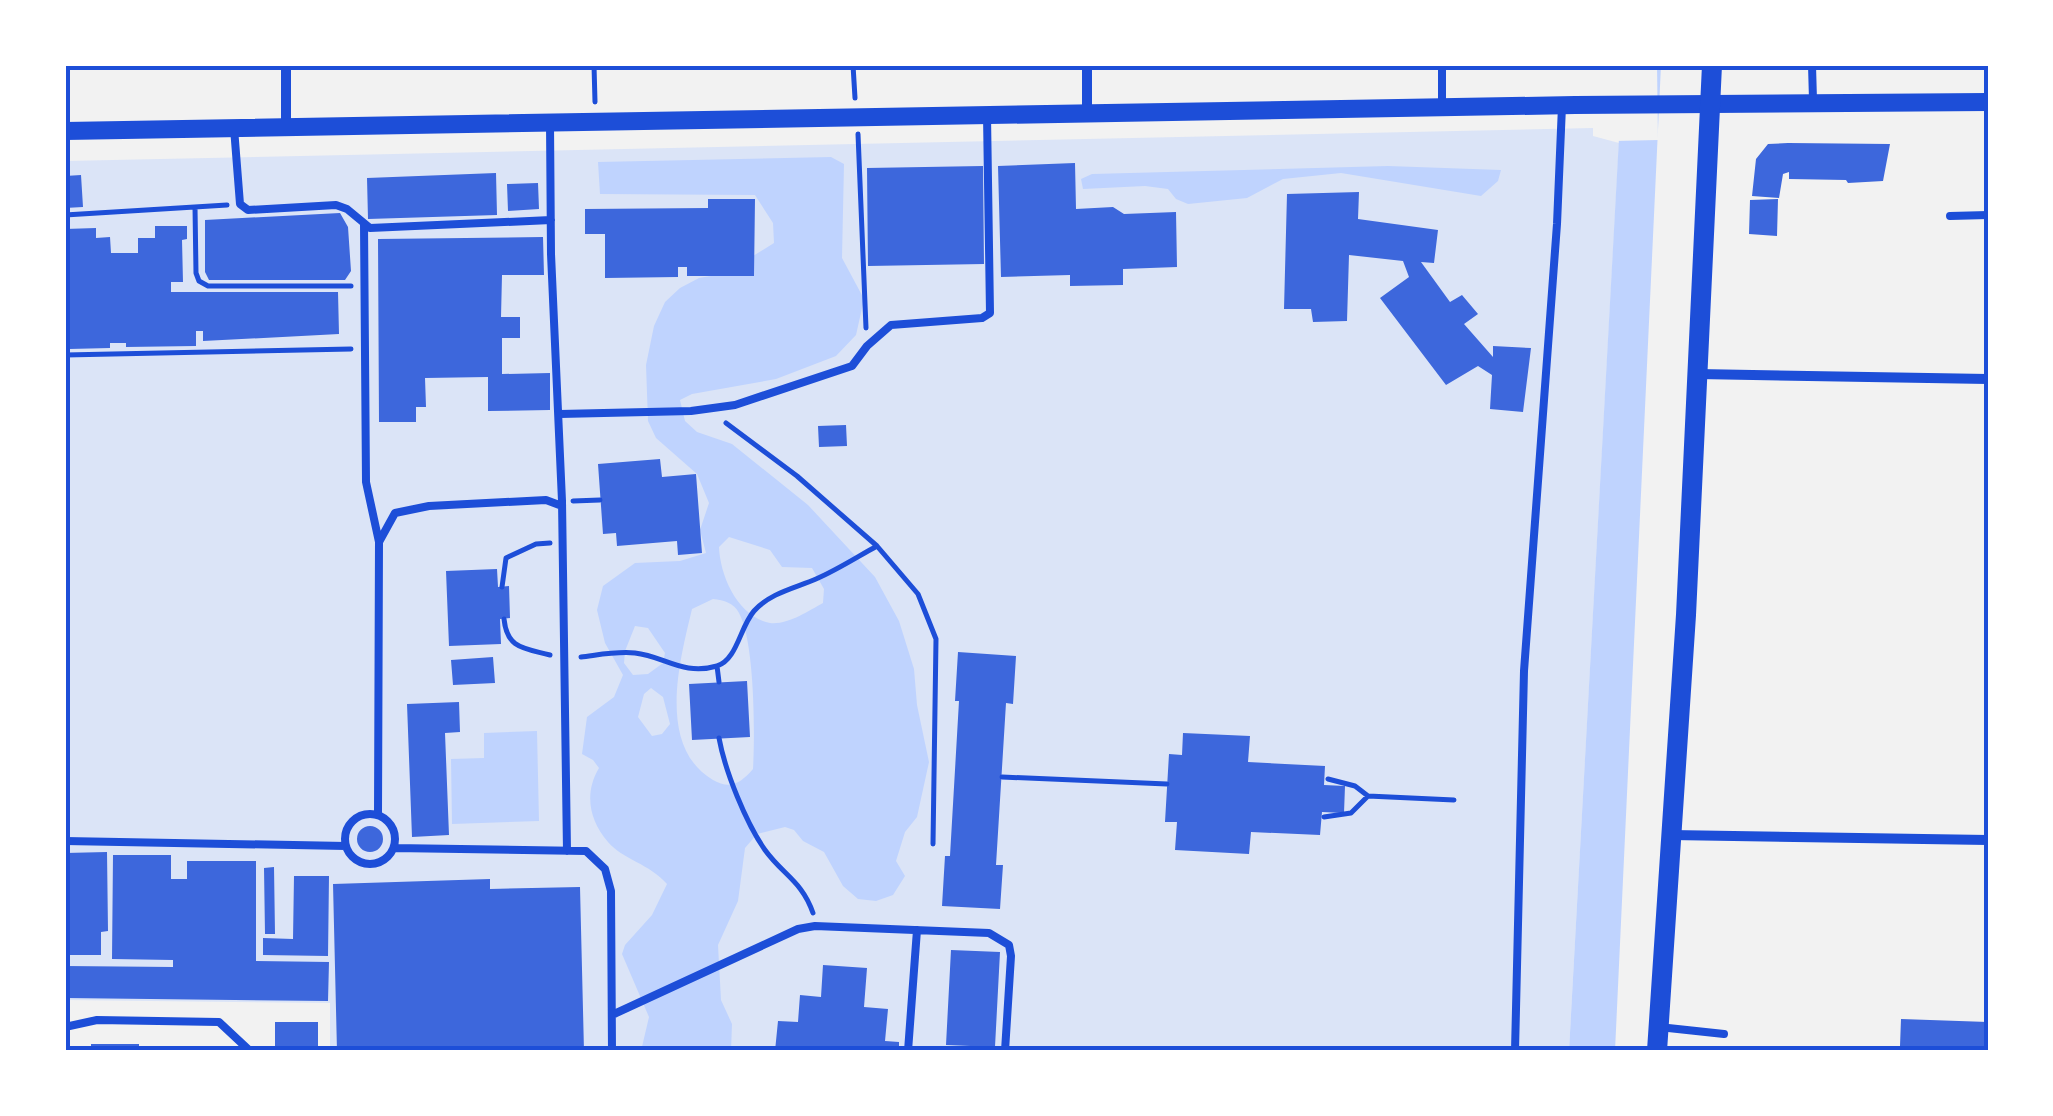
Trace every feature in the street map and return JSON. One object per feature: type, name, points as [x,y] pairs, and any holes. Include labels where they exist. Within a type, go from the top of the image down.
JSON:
[{"type":"main road","points":[[1657,1051],[1698,374],[1712,65]]},
{"type":"street","points":[[286,65],[286,127]]},
{"type":"street","points":[[1087,65],[1087,114]]},
{"type":"street","points":[[65,130],[1988,102]]},
{"type":"street","points":[[1698,374],[1988,378]]},
{"type":"street","points":[[1670,834],[1988,840]]},
{"type":"lane","points":[[1442,65],[1442,108]]},
{"type":"lane","points":[[1812,65],[1813,103]]},
{"type":"lane","points":[[1515,1051],[1524,670],[1562,106]]},
{"type":"lane","points":[[560,414],[735,405],[852,366],[890,325],[982,318],[990,313],[987,115]]},
{"type":"lane","points":[[550,123],[563,542],[566,851]]},
{"type":"lane","points":[[234,128],[240,204],[248,210],[336,205],[370,228],[551,220]]},
{"type":"lane","points":[[1950,216],[1988,215]]},
{"type":"lane","points":[[364,224],[366,482],[378,542],[378,814]]},
{"type":"lane","points":[[378,542],[395,513],[429,506],[546,500],[562,504]]},
{"type":"lane","points":[[369,813],[378,814],[391,824],[396,840],[383,860],[366,864],[352,856],[346,846],[345,834],[354,820],[369,813]]},
{"type":"lane","points":[[65,840],[346,846]]},
{"type":"lane","points":[[394,848],[586,852],[605,869],[612,1051]]},
{"type":"lane","points":[[612,1015],[798,928],[990,932],[1008,944],[1011,956],[1004,1051]]},
{"type":"lane","points":[[908,1051],[917,930]]},
{"type":"lane","points":[[65,1027],[97,1020],[219,1022],[250,1051]]},
{"type":"lane","points":[[1659,1027],[1724,1034]]},
{"type":"path","points":[[594,65],[595,122]]},
{"type":"path","points":[[858,140],[867,346]]},
{"type":"path","points":[[65,215],[240,204]]},
{"type":"path","points":[[195,207],[196,274],[208,286],[364,286]]},
{"type":"path","points":[[65,355],[364,349]]},
{"type":"path","points":[[707,409],[796,476],[877,546],[918,594],[936,639],[933,844]]},
{"type":"path","points":[[562,504],[600,500]]},
{"type":"path","points":[[502,587],[506,558],[536,544],[563,542]]},
{"type":"path","points":[[504,619],[506,636],[512,642],[564,659],[630,653],[686,669],[718,666],[725,664],[734,652],[739,634],[756,608],[877,546]]},
{"type":"path","points":[[718,666],[718,682]]},
{"type":"path","points":[[719,738],[732,780],[759,841],[804,890],[815,926]]},
{"type":"path","points":[[1002,777],[1168,784]]},
{"type":"path","points":[[1328,778],[1355,786],[1368,796],[1454,800]]},
{"type":"path","points":[[1324,817],[1351,813],[1368,796]]},
{"type":"shaded area","points":[[297,65],[1077,65],[300,70]]},
{"type":"shaded area","points":[[1593,128],[1593,136],[1619,143],[1569,1051],[330,1051],[330,1003],[65,1000],[65,161]]},
{"type":"water","points":[[1623,65],[1661,65],[1615,1051],[1569,1051]]},
{"type":"water","points":[[831,157],[844,164],[842,258],[864,299],[856,335],[836,356],[776,379],[692,394],[680,400],[685,421],[697,432],[732,444],[808,505],[875,577],[899,621],[914,669],[929,762],[917,817],[905,832],[896,861],[905,876],[893,895],[876,901],[858,899],[843,886],[824,852],[785,827],[757,834],[745,848],[738,901],[718,945],[721,1000],[732,1024],[731,1051],[641,1051],[649,1017],[622,954],[625,945],[652,915],[667,884],[614,848],[602,834],[593,816],[590,797],[599,768],[582,754],[587,717],[614,697],[623,675],[605,643],[597,610],[603,586],[635,563],[680,561],[706,553],[700,530],[709,503],[697,474],[656,438],[648,421],[646,365],[654,326],[665,302],[680,288],[699,278],[751,269],[753,256],[774,243],[773,223],[755,195],[600,194],[598,162]],"holes":[[[729,537],[770,550],[782,567],[812,568],[824,589],[823,603],[784,622],[759,619],[733,594],[719,547]],[[713,599],[725,601],[737,610],[744,627],[753,689],[753,769],[735,784],[719,783],[695,765],[678,724],[678,677],[692,609]],[[635,626],[648,628],[665,653],[663,663],[648,674],[633,675],[624,663]],[[651,688],[663,697],[670,724],[662,734],[652,736],[638,717],[644,694]]]},
{"type":"water","points":[[1388,166],[1501,170],[1498,181],[1481,196],[1341,173],[1283,179],[1247,198],[1188,204],[1176,199],[1168,189],[1083,189],[1081,179],[1092,174]]},
{"type":"water","points":[[537,731],[539,821],[452,824],[451,759],[484,758],[484,733]]},
{"type":"pier","points":[[1618,65],[1657,65],[1658,140],[1614,141]]},
{"type":"building","points":[[1768,144],[1890,144],[1883,181],[1789,179],[1789,172],[1783,174],[1779,198],[1752,196],[1756,159]]},
{"type":"building","points":[[1075,163],[1076,209],[1113,207],[1124,214],[1176,212],[1177,267],[1123,269],[1123,285],[1070,286],[1070,275],[1001,277],[998,166]]},
{"type":"building","points":[[983,166],[984,264],[868,266],[867,168]]},
{"type":"building","points":[[496,173],[497,215],[368,219],[367,178]]},
{"type":"building","points":[[81,175],[83,207],[65,208],[65,176]]},
{"type":"building","points":[[538,183],[539,209],[508,211],[507,184]]},
{"type":"building","points":[[1359,192],[1358,219],[1438,230],[1434,263],[1421,262],[1450,302],[1462,295],[1478,314],[1464,324],[1493,357],[1493,346],[1531,348],[1523,412],[1490,409],[1492,375],[1478,366],[1446,385],[1380,298],[1409,277],[1403,261],[1349,255],[1347,321],[1313,322],[1311,309],[1284,309],[1287,194]]},
{"type":"building","points":[[708,199],[755,199],[754,276],[687,276],[687,267],[678,267],[678,277],[605,278],[605,234],[585,234],[585,209],[708,208]]},
{"type":"building","points":[[1778,199],[1777,236],[1749,234],[1750,200]]},
{"type":"building","points":[[340,213],[348,227],[351,271],[345,280],[209,280],[205,272],[205,220]]},
{"type":"building","points":[[155,226],[187,226],[187,239],[182,240],[183,282],[171,282],[171,292],[338,292],[339,334],[203,341],[203,331],[196,331],[196,346],[126,347],[126,343],[110,343],[110,348],[69,349],[69,342],[65,342],[65,229],[96,228],[96,238],[110,237],[111,253],[138,253],[138,238],[155,238]]},
{"type":"building","points":[[543,237],[544,275],[502,275],[501,317],[520,317],[520,338],[502,338],[502,374],[550,373],[550,410],[488,411],[488,377],[425,378],[426,407],[416,407],[416,422],[379,422],[378,239]]},
{"type":"building","points":[[846,425],[847,446],[819,447],[818,426]]},
{"type":"building","points":[[660,459],[662,477],[696,474],[702,553],[678,555],[677,541],[617,546],[616,533],[603,534],[598,464]]},
{"type":"building","points":[[497,569],[498,587],[509,586],[510,618],[500,619],[501,644],[449,646],[446,571]]},
{"type":"building","points":[[958,652],[1016,656],[1013,704],[1006,703],[996,865],[1003,865],[1000,909],[942,906],[945,856],[950,856]]},
{"type":"building","points":[[493,657],[495,683],[453,685],[451,660]]},
{"type":"building","points":[[747,681],[750,737],[692,740],[689,684]]},
{"type":"building","points":[[459,702],[460,732],[445,733],[449,835],[412,837],[407,704]]},
{"type":"building","points":[[1183,733],[1250,736],[1248,762],[1325,766],[1324,785],[1345,786],[1344,813],[1322,812],[1320,835],[1251,832],[1249,854],[1175,850],[1177,822],[1165,822],[1169,754],[1182,755]]},
{"type":"building","points":[[370,826],[379,830],[383,839],[379,848],[370,852],[361,848],[357,839],[361,830]]},
{"type":"building","points":[[107,852],[108,931],[101,932],[101,955],[65,955],[65,853]]},
{"type":"building","points":[[113,855],[171,855],[171,879],[187,879],[187,861],[256,861],[256,961],[329,962],[328,1001],[65,998],[65,966],[173,967],[173,960],[112,959]]},
{"type":"building","points":[[274,867],[275,934],[265,934],[264,868]]},
{"type":"building","points":[[294,876],[329,876],[328,956],[263,955],[263,938],[293,939]]},
{"type":"building","points":[[490,879],[490,889],[580,887],[584,1051],[337,1051],[333,884]]},
{"type":"building","points":[[951,950],[1000,952],[995,1047],[946,1045]]},
{"type":"building","points":[[823,965],[867,968],[864,1007],[888,1009],[885,1041],[899,1042],[899,1051],[775,1051],[778,1021],[798,1022],[800,995],[821,997]]},
{"type":"building","points":[[1901,1019],[1988,1022],[1988,1051],[1881,1051],[1881,1046],[1900,1046]]},
{"type":"building","points":[[275,1022],[318,1022],[318,1051],[275,1051]]},
{"type":"building","points":[[91,1044],[139,1044],[139,1051],[91,1051]]},
{"type":"building","points":[[220,1046],[220,1051],[147,1051],[147,1047]]}]
